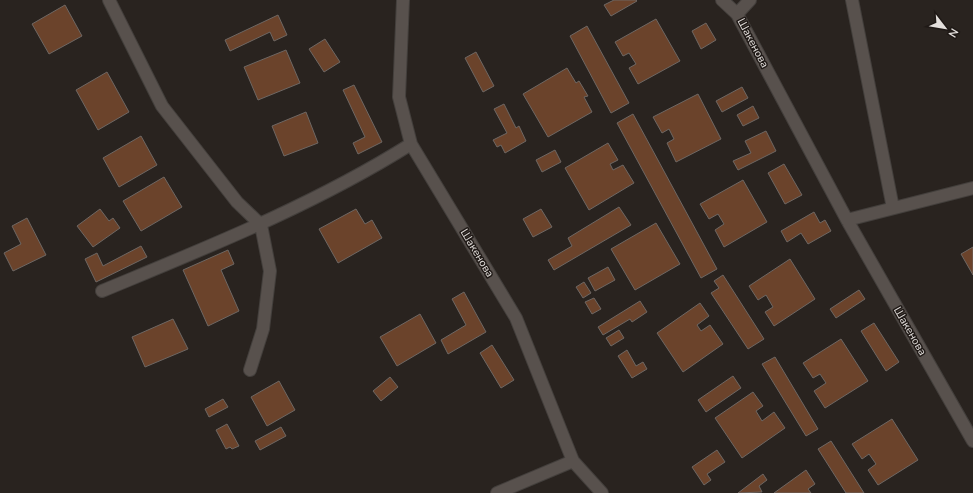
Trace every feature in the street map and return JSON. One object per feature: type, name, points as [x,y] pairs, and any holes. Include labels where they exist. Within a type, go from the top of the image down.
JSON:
[{"type":"street","points":[[109,0],[162,106],[237,202],[261,225],[270,271],[263,328],[250,370]]},
{"type":"street","name":"Шакенова","points":[[403,0],[399,97],[411,144],[516,318],[573,461],[602,493]]},
{"type":"street","name":"Шакенова","points":[[722,0],[737,14],[847,220],[973,441]]},
{"type":"street","name":"Шакенова","points":[[737,14],[750,0]]},
{"type":"street","points":[[852,0],[893,208]]},
{"type":"street","points":[[102,291],[261,225],[370,170],[411,144]]},
{"type":"street","points":[[847,220],[973,188]]},
{"type":"street","points":[[497,493],[573,461]]},
{"type":"building","points":[[614,0],[637,1],[611,16],[604,5]]},
{"type":"building","points":[[65,5],[82,36],[49,54],[32,24]]},
{"type":"building","points":[[278,15],[287,35],[274,41],[270,32],[230,51],[225,40]]},
{"type":"building","points":[[656,19],[680,61],[638,84],[629,68],[636,64],[629,53],[623,56],[615,42]]},
{"type":"building","points":[[706,23],[716,40],[701,49],[692,31]]},
{"type":"building","points":[[587,26],[629,103],[611,113],[570,36]]},
{"type":"building","points":[[325,39],[340,62],[324,72],[309,49]]},
{"type":"building","points":[[286,50],[300,83],[258,100],[244,67]]},
{"type":"building","points":[[476,52],[494,86],[483,92],[465,58]]},
{"type":"building","points":[[567,68],[576,83],[579,81],[588,96],[584,97],[592,112],[548,137],[523,94]]},
{"type":"building","points":[[107,72],[129,112],[98,130],[76,90]]},
{"type":"building","points":[[354,85],[382,142],[358,154],[353,143],[365,137],[343,90]]},
{"type":"building","points":[[742,87],[748,98],[722,112],[716,101]]},
{"type":"building","points":[[698,94],[721,139],[676,162],[667,143],[674,139],[669,129],[662,133],[653,117]]},
{"type":"building","points":[[504,104],[516,128],[519,126],[526,141],[505,153],[501,145],[497,147],[493,140],[507,133],[494,109]]},
{"type":"building","points":[[753,106],[759,118],[743,126],[737,115]]},
{"type":"building","points":[[306,112],[318,143],[284,156],[272,126]]},
{"type":"building","points":[[633,114],[717,269],[701,278],[617,123]]},
{"type":"building","points":[[766,131],[776,151],[738,170],[733,161],[751,153],[745,141]]},
{"type":"building","points":[[141,136],[157,165],[119,187],[103,158]]},
{"type":"building","points":[[608,143],[618,160],[610,164],[613,170],[623,165],[634,183],[589,210],[565,168]]},
{"type":"building","points":[[555,150],[561,162],[542,172],[536,160]]},
{"type":"building","points":[[784,164],[802,195],[785,204],[768,173]]},
{"type":"building","points":[[164,177],[182,207],[141,231],[123,201]]},
{"type":"building","points":[[743,180],[767,222],[724,247],[715,230],[724,224],[718,214],[709,219],[700,204]]},
{"type":"building","points":[[619,207],[631,225],[554,270],[548,260],[572,246],[568,238]]},
{"type":"building","points":[[100,209],[109,221],[113,218],[120,228],[93,247],[77,226]]},
{"type":"building","points":[[356,209],[365,224],[372,220],[382,238],[338,263],[319,229]]},
{"type":"building","points":[[541,209],[552,227],[533,237],[523,219]]},
{"type":"building","points":[[814,212],[820,223],[825,220],[831,231],[808,244],[801,233],[787,242],[781,231]]},
{"type":"building","points":[[27,218],[46,255],[13,271],[4,253],[21,244],[12,226]]},
{"type":"building","points":[[656,223],[680,264],[635,290],[611,249]]},
{"type":"building","points":[[141,246],[147,257],[96,282],[85,259],[97,253],[103,266]]},
{"type":"building","points":[[973,247],[973,275],[961,254]]},
{"type":"building","points":[[228,250],[234,264],[221,270],[239,311],[208,326],[183,270]]},
{"type":"building","points":[[790,259],[815,299],[774,326],[765,312],[773,307],[766,295],[758,300],[749,286]]},
{"type":"building","points":[[608,267],[615,280],[595,291],[588,278]]},
{"type":"building","points":[[723,275],[764,339],[748,349],[711,293],[719,288],[714,281]]},
{"type":"building","points":[[584,282],[591,293],[583,298],[576,287]]},
{"type":"building","points":[[859,290],[865,299],[836,318],[830,309]]},
{"type":"building","points":[[464,292],[486,332],[448,354],[441,340],[466,325],[452,299]]},
{"type":"building","points":[[594,298],[601,309],[592,314],[585,302]]},
{"type":"building","points":[[640,301],[647,312],[632,322],[630,319],[603,335],[598,327]]},
{"type":"building","points":[[700,303],[709,316],[697,325],[701,331],[710,325],[723,344],[683,372],[657,333]]},
{"type":"building","points":[[420,314],[436,343],[397,366],[380,337]]},
{"type":"building","points":[[173,319],[188,349],[145,367],[132,337]]},
{"type":"building","points":[[874,323],[899,362],[886,371],[861,331]]},
{"type":"building","points":[[619,330],[624,338],[611,346],[606,338]]},
{"type":"building","points":[[841,339],[868,381],[825,408],[814,391],[826,383],[820,374],[813,378],[803,363]]},
{"type":"building","points":[[492,345],[514,380],[501,388],[480,353]]},
{"type":"building","points":[[627,350],[636,366],[643,362],[647,369],[632,378],[618,356]]},
{"type":"building","points":[[775,357],[818,429],[806,436],[762,364]]},
{"type":"building","points":[[733,376],[741,388],[706,412],[698,400]]},
{"type":"building","points":[[390,377],[398,387],[381,401],[373,391]]},
{"type":"building","points":[[279,381],[295,410],[267,426],[251,397]]},
{"type":"building","points":[[753,392],[763,406],[756,411],[762,421],[774,412],[785,428],[742,458],[715,418]]},
{"type":"building","points":[[223,399],[228,407],[209,417],[205,409]]},
{"type":"building","points":[[892,419],[918,460],[878,485],[868,470],[876,464],[869,454],[862,459],[852,444]]},
{"type":"building","points":[[227,424],[239,446],[232,449],[230,447],[226,449],[216,430]]},
{"type":"building","points":[[281,427],[286,436],[260,450],[255,441]]},
{"type":"building","points":[[831,441],[864,493],[846,493],[818,449]]},
{"type":"building","points":[[717,450],[725,462],[707,474],[711,480],[704,485],[692,467]]},
{"type":"building","points":[[806,470],[815,484],[808,489],[811,493],[774,493]]},
{"type":"building","points":[[763,474],[767,480],[759,486],[762,492],[738,493]]}]
